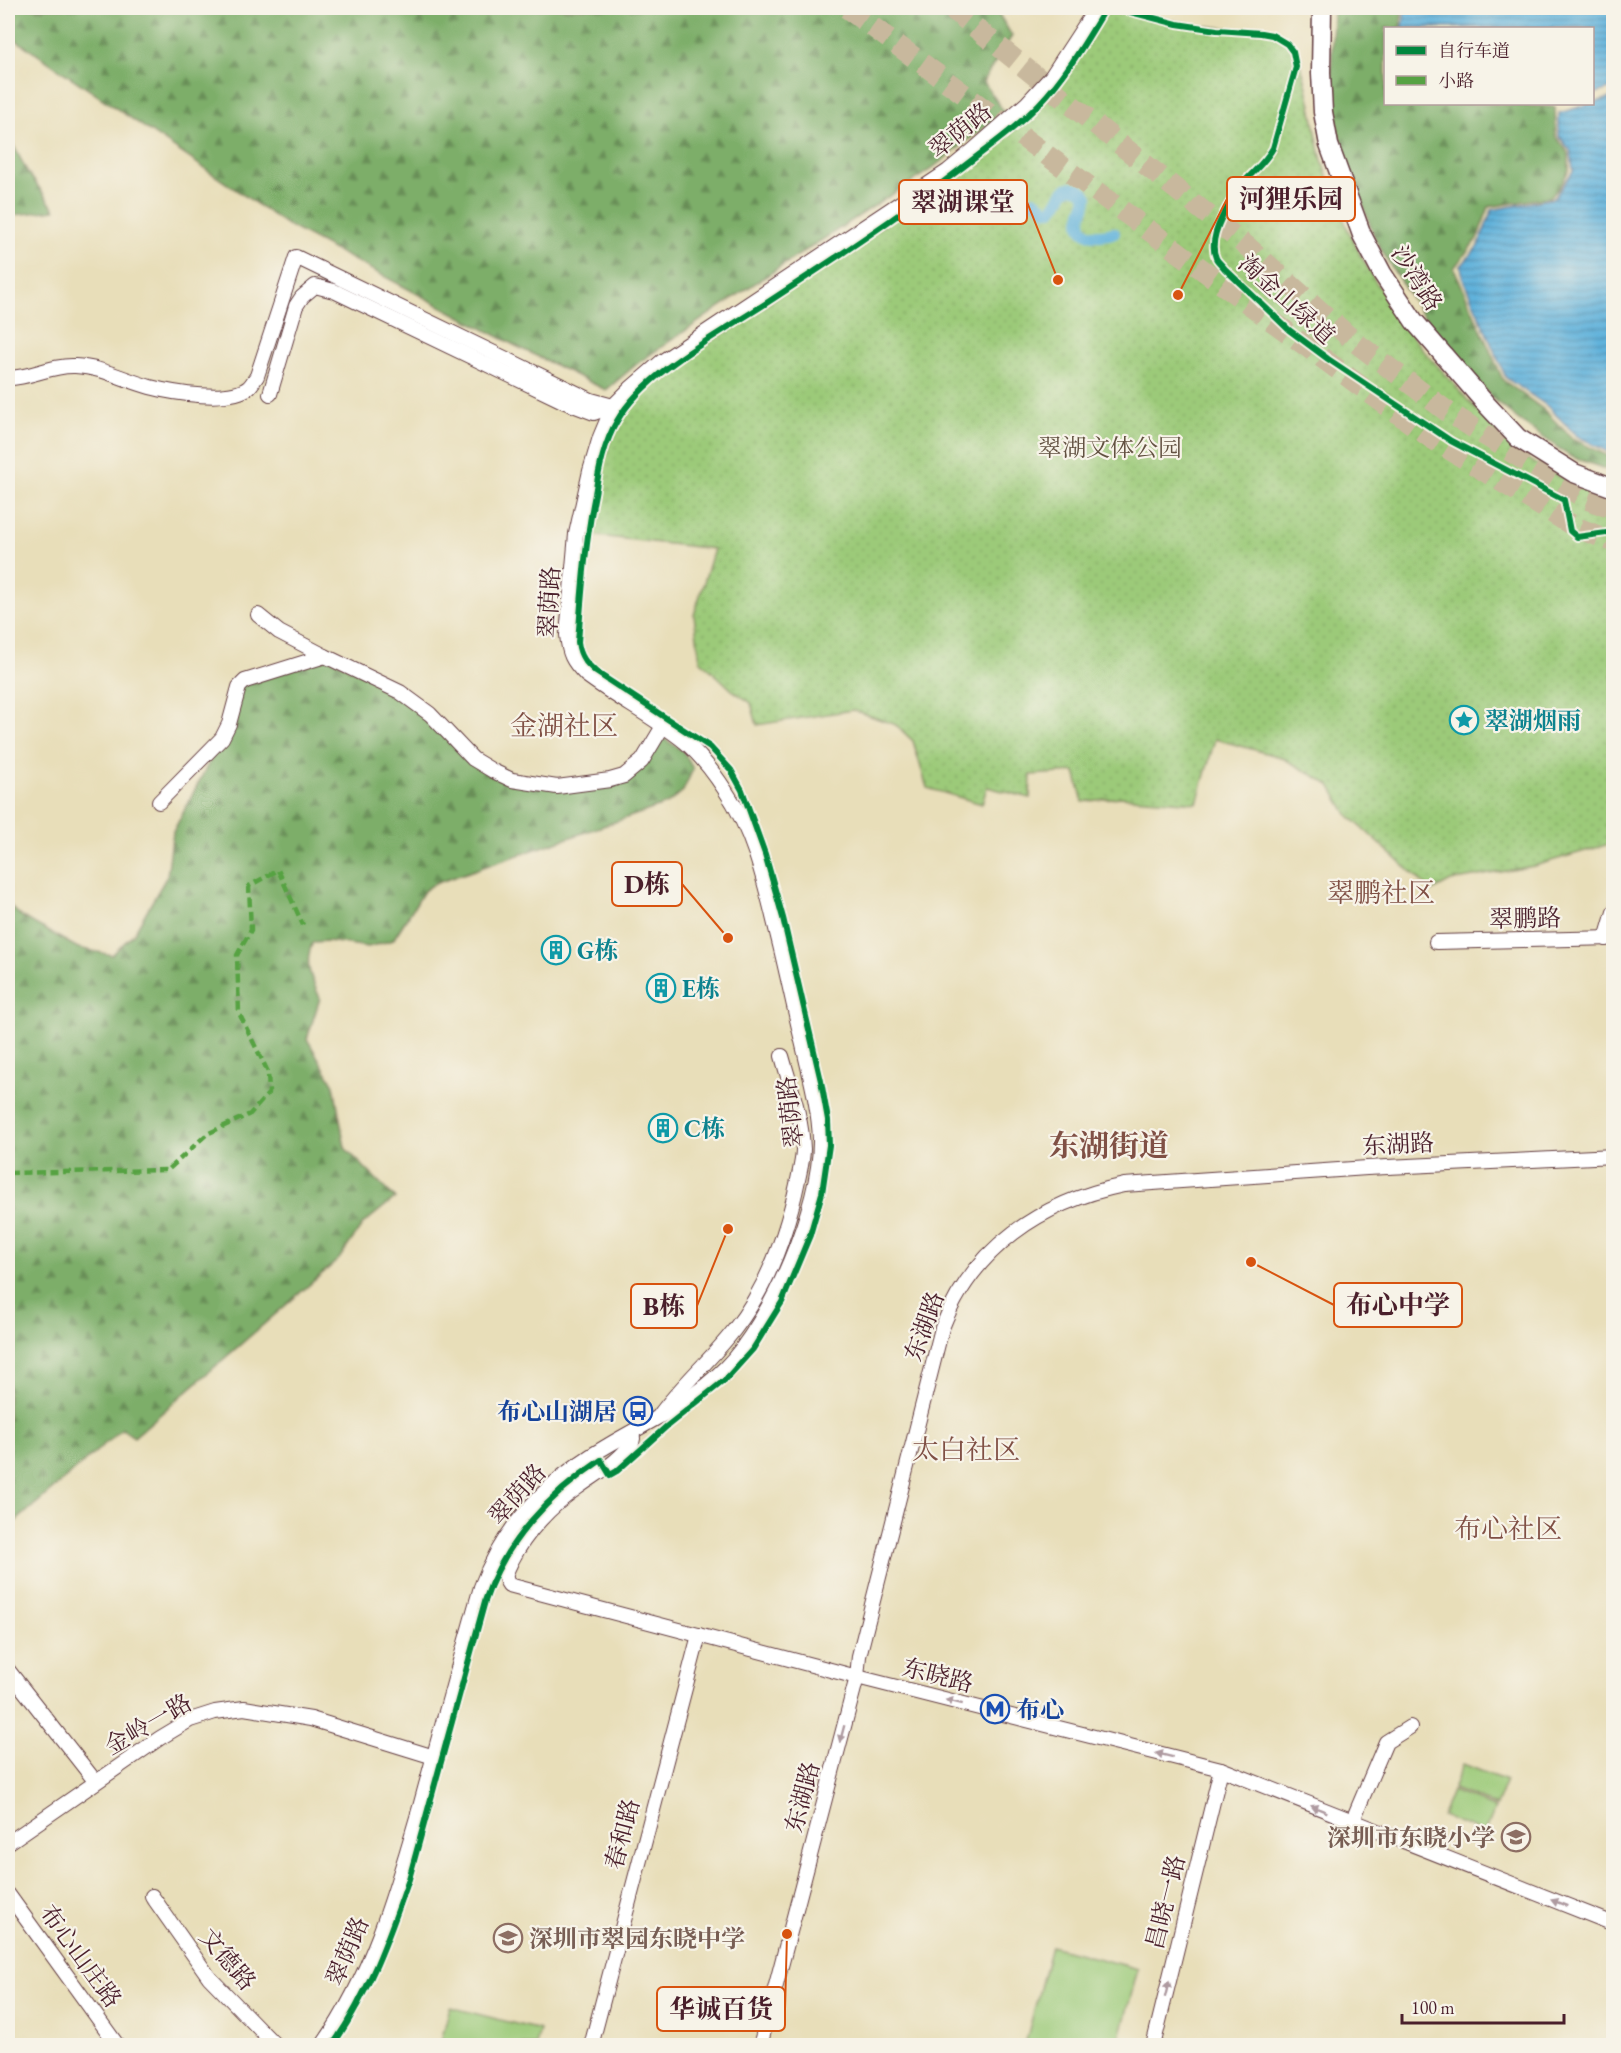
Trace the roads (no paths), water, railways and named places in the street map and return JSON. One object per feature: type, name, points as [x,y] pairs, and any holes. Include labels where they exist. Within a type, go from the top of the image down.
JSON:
[{"type":"main road","name":"沙湾路","points":[[1322,8],[1323,112],[1329,145],[1362,235],[1382,273],[1414,321],[1518,438],[1574,473],[1614,488]]},
{"type":"street","name":"翠荫路","points":[[322,2046],[340,2019],[362,1978],[377,1943],[396,1890],[482,1587],[504,1540],[528,1508],[564,1474],[686,1402],[727,1366],[760,1321],[783,1280],[812,1194],[820,1141],[812,1085],[781,947],[756,855],[741,819],[726,791],[687,743],[586,675],[574,664],[569,651],[567,635],[576,534],[600,437],[614,406],[661,362],[929,184],[1027,104],[1051,77],[1096,8]]},
{"type":"street","points":[[8,378],[24,378],[50,367],[76,366],[111,372],[151,387],[210,396],[232,395],[249,387],[257,376],[296,257],[591,400],[614,406]]},
{"type":"street","points":[[270,394],[296,306],[302,297],[315,286],[334,291],[565,402],[594,413],[614,406]]},
{"type":"street","points":[[258,615],[279,632],[400,692],[430,714],[473,759],[512,780],[557,787],[624,776],[642,761],[663,726]]},
{"type":"street","points":[[159,802],[222,738],[229,724],[239,687],[245,681],[325,656]]},
{"type":"street","points":[[1610,939],[1614,912]]},
{"type":"street","name":"翠鹏路","points":[[1436,942],[1610,939]]},
{"type":"street","points":[[656,1420],[671,1398],[735,1329],[748,1310],[771,1264],[787,1223],[803,1152],[799,1123],[782,1056]]},
{"type":"street","name":"东湖路","points":[[760,2046],[857,1677],[860,1656],[942,1328],[957,1294],[997,1246],[1020,1227],[1059,1205],[1124,1185],[1367,1168],[1614,1156]]},
{"type":"street","name":"东晓路","points":[[632,1432],[634,1437],[627,1449],[558,1504],[529,1534],[506,1571],[506,1582],[511,1587],[1221,1769],[1614,1924]]},
{"type":"street","name":"春和路","points":[[591,2046],[699,1635]]},
{"type":"street","points":[[8,1670],[95,1781]]},
{"type":"street","name":"金岭一路","points":[[8,1843],[95,1781],[190,1720],[215,1712],[244,1708],[310,1719],[434,1757]]},
{"type":"street","points":[[1352,1822],[1386,1742],[1410,1726]]},
{"type":"street","name":"昌晓一路","points":[[1153,2046],[1221,1769]]},
{"type":"street","name":"布心山庄路","points":[[8,1894],[118,2046]]},
{"type":"street","name":"文德路","points":[[152,1896],[209,1977],[276,2046]]},
{"type":"water","points":[[1405,8],[1613,8],[1613,88],[1594,94],[1594,27],[1403,27]]},
{"type":"water","points":[[1614,97],[1613,453],[1577,436],[1547,406],[1506,378],[1463,279],[1461,266],[1478,246],[1492,210],[1554,198],[1573,171],[1571,152],[1559,136],[1559,113],[1594,105],[1594,103]]},
{"type":"waterway","points":[[1022,206],[1034,200],[1046,210],[1051,210],[1064,191],[1078,188],[1087,197],[1080,222],[1085,232],[1094,235],[1114,233]]},
{"type":"tunnel","points":[[847,8],[1431,438],[1575,527],[1614,542]]},
{"type":"tunnel","points":[[951,8],[1249,248],[1355,342],[1448,412],[1586,499],[1614,509]]},
{"type":"place","name":"翠湖课堂","points":[[1058,280]]},
{"type":"place","name":"河狸乐园","points":[[1178,295]]},
{"type":"place","name":"翠湖烟雨","points":[[1464,720]]},
{"type":"place","name":"D栋","points":[[728,938]]},
{"type":"place","name":"G栋","points":[[556,950]]},
{"type":"place","name":"E栋","points":[[661,988]]},
{"type":"place","name":"C栋","points":[[663,1128]]},
{"type":"place","name":"B栋","points":[[728,1229]]},
{"type":"place","name":"布心中学","points":[[1251,1262]]},
{"type":"place","name":"布心山湖居","points":[[638,1411]]},
{"type":"place","name":"布心","points":[[995,1709]]},
{"type":"place","name":"深圳市东晓小学","points":[[1516,1837]]},
{"type":"place","name":"华诚百货","points":[[787,1934]]},
{"type":"place","name":"深圳市翠园东晓中学","points":[[508,1938]]},
{"type":"district","name":"金湖社区","points":[[564,725]]},
{"type":"district","name":"翠鹏社区","points":[[1381,892]]},
{"type":"district","name":"东湖街道","points":[[1109,1145]]},
{"type":"district","name":"太白社区","points":[[966,1449]]},
{"type":"district","name":"布心社区","points":[[1508,1528]]},
{"type":"park label","name":"翠湖文体公园","points":[[1110,447]]}]
